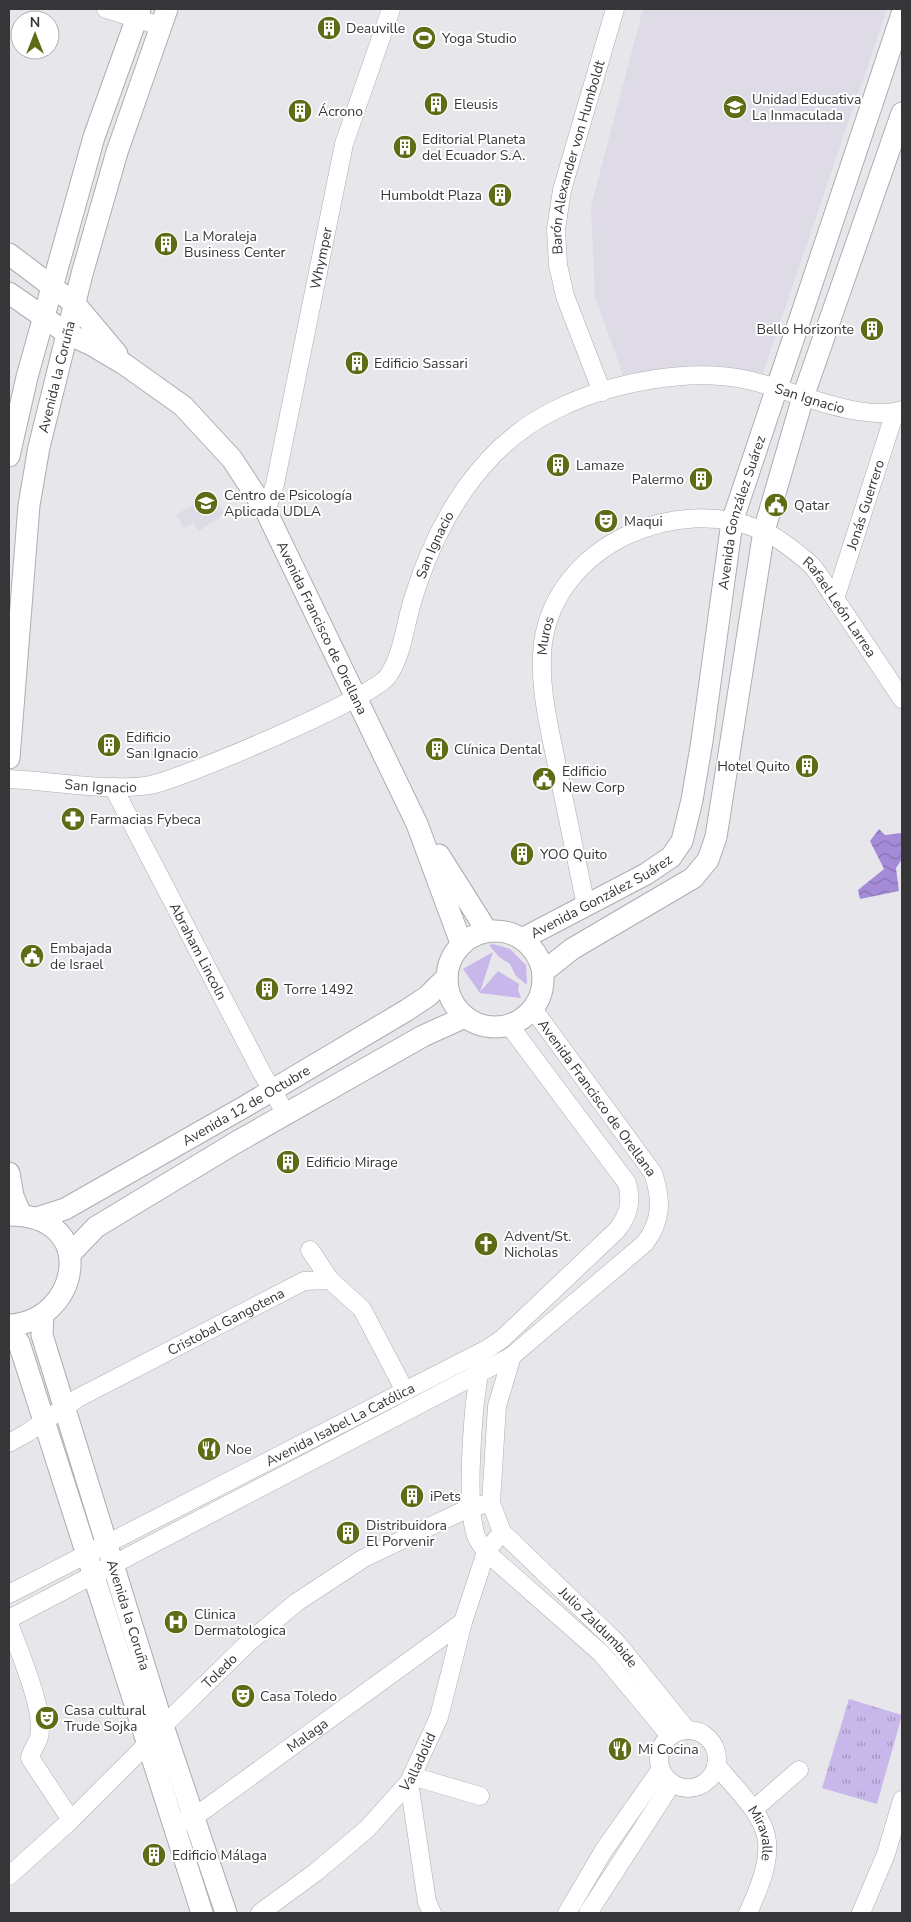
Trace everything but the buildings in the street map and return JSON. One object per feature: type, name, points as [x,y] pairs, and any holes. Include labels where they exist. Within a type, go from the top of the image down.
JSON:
[{"type":"main road","name":"Avenida la Coruña","points":[[9,456],[27,378],[94,137],[138,14]]},
{"type":"main road","name":"Avenida González Suárez","points":[[522,939],[646,874],[671,857],[680,845],[692,800],[702,741],[732,522],[902,14]]},
{"type":"main road","name":"Avenida la Coruña","points":[[9,758],[29,505],[39,447],[75,304],[120,144],[164,18]]},
{"type":"main road","name":"Avenida González Suárez","points":[[543,972],[572,948],[693,878],[708,860],[716,837],[764,531],[803,397],[902,113]]},
{"type":"main road","name":"Avenida Francisco de Orellana","points":[[9,254],[75,304],[124,364]]},
{"type":"main road","name":"Avenida Francisco de Orellana","points":[[9,294],[68,334],[92,345],[124,364],[184,406],[232,460],[266,511],[417,824],[461,943]]},
{"type":"main road","name":"Avenida Francisco de Orellana","points":[[417,824],[432,844],[487,931]]},
{"type":"main road","points":[[680,845],[679,862],[693,878]]},
{"type":"main road","points":[[646,874],[657,874],[663,877],[665,886],[661,897]]},
{"type":"main road","points":[[487,931],[505,932],[522,939],[532,948],[540,960],[543,972],[542,992],[533,1009],[526,1016],[508,1025],[493,1027],[478,1025],[465,1017],[458,1011],[449,996],[446,978],[450,959],[461,943],[478,933],[487,931]]},
{"type":"main road","name":"Avenida 12 de Octubre","points":[[22,1216],[65,1209],[407,1010],[428,996],[446,978]]},
{"type":"main road","name":"Avenida 12 de Octubre","points":[[71,1253],[96,1227],[286,1114],[423,1036],[465,1017]]},
{"type":"main road","points":[[9,1173],[12,1196],[22,1216],[56,1229],[64,1238],[71,1253],[68,1277],[55,1304],[43,1314],[18,1325],[9,1326]]},
{"type":"main road","name":"Avenida la Coruña","points":[[43,1314],[42,1335],[162,1726],[202,1913]]},
{"type":"main road","name":"Avenida la Coruña","points":[[9,1326],[18,1343],[147,1744],[226,1913]]},
{"type":"street","points":[[106,9],[164,18]]},
{"type":"street","name":"Whymper","points":[[266,511],[275,484],[344,144],[391,9]]},
{"type":"street","name":"Barón Alexander von Humboldt","points":[[602,392],[565,296],[558,265],[556,229],[562,190],[615,9]]},
{"type":"street","name":"San Ignacio","points":[[9,779],[113,786],[150,785],[284,733],[382,683],[390,672],[398,654],[419,579],[450,510],[472,480],[500,449],[532,423],[570,403],[602,392],[660,379],[699,375],[746,379],[803,397],[865,412],[899,411]]},
{"type":"street","name":"Jonás Guerrero","points":[[835,599],[899,411]]},
{"type":"street","name":"Muros","points":[[586,906],[544,699],[543,645],[548,619],[563,588],[581,565],[619,539],[655,525],[674,520],[694,518],[732,522],[764,531]]},
{"type":"street","name":"Rafael León Larrea","points":[[764,531],[810,563],[902,699]]},
{"type":"street","name":"Abraham Lincoln","points":[[113,786],[286,1114]]},
{"type":"street","name":"Avenida Francisco de Orellana","points":[[512,1356],[645,1243],[658,1218],[660,1191],[653,1173],[533,1009]]},
{"type":"street","name":"Avenida Francisco de Orellana","points":[[508,1025],[627,1183],[630,1203]]},
{"type":"street","name":"Avenida Isabel La Católica","points":[[9,1621],[93,1575],[110,1554],[405,1391],[502,1340],[617,1230],[625,1218],[630,1203]]},
{"type":"street","points":[[310,1250],[330,1280],[362,1309],[405,1391]]},
{"type":"street","name":"Cristobal Gangotena","points":[[9,1443],[43,1423],[64,1406],[304,1281],[330,1280]]},
{"type":"street","points":[[486,1552],[476,1536],[471,1508],[475,1404],[479,1373],[487,1349]]},
{"type":"street","points":[[479,1373],[512,1356]]},
{"type":"street","points":[[502,1532],[491,1503],[497,1406],[512,1356]]},
{"type":"street","name":"Avenida Isabel La Católica","points":[[9,1594],[85,1554],[110,1554],[479,1373]]},
{"type":"street","points":[[475,1404],[497,1406]]},
{"type":"street","name":"Toledo","points":[[9,1876],[70,1820],[147,1744],[162,1726],[250,1641],[297,1602],[364,1558],[471,1508],[491,1503]]},
{"type":"street","name":"Valladolid","points":[[260,1913],[316,1872],[367,1829],[410,1779],[439,1717],[463,1622],[486,1552],[502,1532]]},
{"type":"street","name":"Julio Zaldumbide","points":[[502,1532],[616,1642],[687,1730]]},
{"type":"street","name":"Julio Zaldumbide","points":[[486,1552],[602,1654],[670,1736]]},
{"type":"street","points":[[9,1621],[35,1698],[40,1719],[39,1737],[33,1747],[30,1758],[70,1820]]},
{"type":"street","name":"Malaga","points":[[183,1822],[463,1622]]},
{"type":"street","points":[[687,1730],[704,1735],[710,1741],[717,1756],[716,1765],[707,1781],[699,1786],[680,1787],[672,1783],[661,1769],[658,1760],[660,1752],[670,1736],[687,1730]]},
{"type":"street","name":"Miravalle","points":[[716,1765],[754,1809],[765,1826],[768,1851],[758,1892],[748,1913]]},
{"type":"street","points":[[567,1913],[604,1850],[661,1769]]},
{"type":"street","points":[[754,1809],[799,1770]]},
{"type":"street","points":[[431,1913],[427,1902],[410,1779],[480,1796]]},
{"type":"street","points":[[588,1913],[672,1783]]},
{"type":"street","points":[[861,1913],[886,1854],[902,1800]]},
{"type":"shaded area","name":"Unidad Educativa La Inmaculada","points":[[643,9],[887,9],[763,373],[698,366],[623,375],[595,297],[591,206]]},
{"type":"shaded area","name":"Centro de Psicología Aplicada UDLA","points":[[211,493],[225,514],[199,531],[193,523],[184,528],[176,515]]},
{"type":"green space","points":[[493,944],[510,949],[526,965],[527,985],[516,976],[510,964],[499,957],[489,945]]},
{"type":"green space","points":[[493,952],[480,992],[498,971],[519,984],[518,990],[521,998],[480,993],[463,969]]},
{"type":"green space","points":[[849,1699],[902,1715],[877,1804],[822,1788]]},
{"type":"water","points":[[879,829],[885,835],[902,833],[902,859],[896,868],[899,891],[860,899],[858,890],[884,869],[870,841]]},
{"type":"place","name":"Deauville","points":[[329,28]]},
{"type":"place","name":"Yoga Studio","points":[[424,38]]},
{"type":"place","name":"Eleusis","points":[[436,104]]},
{"type":"place","name":"Unidad Educativa La Inmaculada","points":[[735,107]]},
{"type":"place","name":"Ácrono","points":[[300,111]]},
{"type":"place","name":"Editorial Planeta del Ecuador S.A.","points":[[405,147]]},
{"type":"place","name":"Humboldt Plaza","points":[[500,195]]},
{"type":"place","name":"La Moraleja Business Center","points":[[166,244]]},
{"type":"place","name":"Bello Horizonte","points":[[872,329]]},
{"type":"place","name":"Edificio Sassari","points":[[357,363]]},
{"type":"place","name":"Lamaze","points":[[558,465]]},
{"type":"place","name":"Palermo","points":[[701,479]]},
{"type":"place","name":"Centro de Psicología Aplicada UDLA","points":[[206,503]]},
{"type":"place","name":"Qatar","points":[[776,505]]},
{"type":"place","name":"Maqui","points":[[606,521]]},
{"type":"place","name":"Edificio San Ignacio","points":[[109,745]]},
{"type":"place","name":"Clínica Dental","points":[[437,749]]},
{"type":"place","name":"Hotel Quito","points":[[807,766]]},
{"type":"place","name":"Edificio New Corp","points":[[544,779]]},
{"type":"place","name":"Farmacias Fybeca","points":[[73,819]]},
{"type":"place","name":"YOO Quito","points":[[522,854]]},
{"type":"place","name":"Embajada de Israel","points":[[32,956]]},
{"type":"place","name":"Torre 1492","points":[[267,989]]},
{"type":"place","name":"Edificio Mirage","points":[[288,1162]]},
{"type":"place","name":"Advent/St. Nicholas","points":[[486,1244]]},
{"type":"place","name":"Noe","points":[[209,1449]]},
{"type":"place","name":"iPets","points":[[412,1496]]},
{"type":"place","name":"Distribuidora El Porvenir","points":[[348,1533]]},
{"type":"place","name":"Clinica Dermatologica","points":[[176,1622]]},
{"type":"place","name":"Casa Toledo","points":[[243,1696]]},
{"type":"place","name":"Casa cultural Trude Sojka","points":[[47,1718]]},
{"type":"place","name":"Mi Cocina","points":[[620,1749]]},
{"type":"place","name":"Edificio Málaga","points":[[154,1855]]}]
